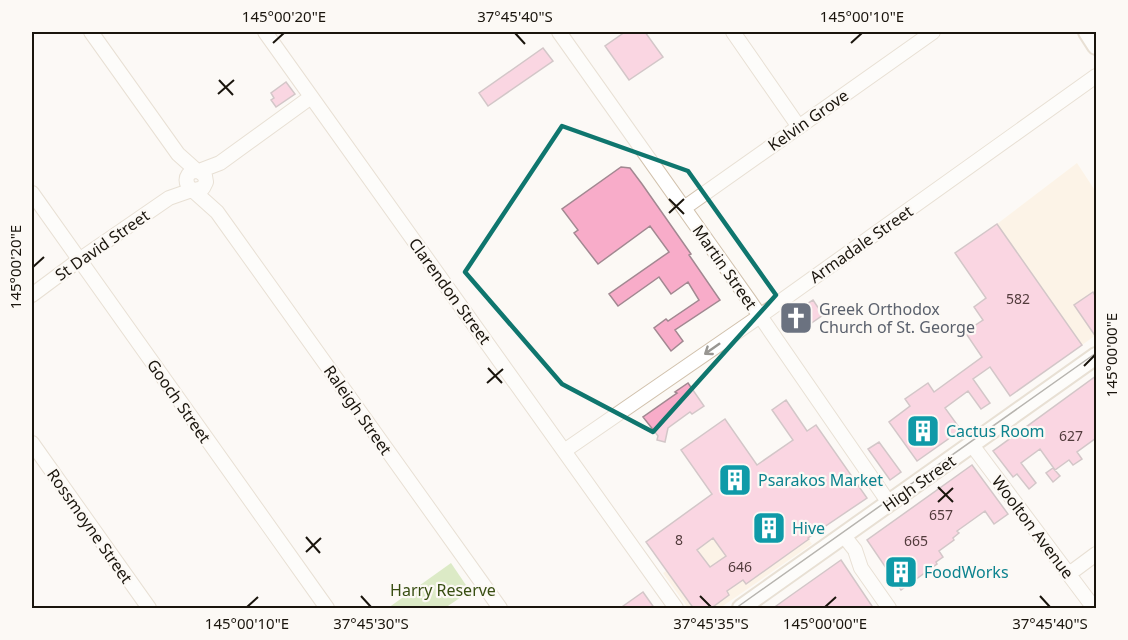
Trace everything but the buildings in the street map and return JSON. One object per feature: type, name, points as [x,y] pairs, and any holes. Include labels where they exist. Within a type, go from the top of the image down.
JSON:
[{"type":"main road","points":[[1087,32],[1096,45]]},
{"type":"main road","name":"High Street","points":[[741,609],[1096,357]]},
{"type":"street","name":"Raleigh Street","points":[[91,32],[500,609]]},
{"type":"street","name":"Clarendon Street","points":[[265,32],[676,609]]},
{"type":"street","name":"Martin Street","points":[[559,32],[760,316],[889,504]]},
{"type":"street","points":[[733,32],[799,127]]},
{"type":"street","name":"Kelvin Grove","points":[[684,208],[933,32]]},
{"type":"street","name":"Armadale Street","points":[[564,451],[760,316],[1096,76]]},
{"type":"street","name":"St David Street","points":[[32,295],[311,97]]},
{"type":"street","name":"Gooch Street","points":[[32,193],[327,609]]},
{"type":"street","name":"Rossmoyne Street","points":[[32,443],[149,609]]},
{"type":"street","name":"Woolton Avenue","points":[[972,445],[1094,609]]},
{"type":"street","points":[[844,536],[855,550],[861,568],[889,609]]},
{"type":"street","points":[[1069,574],[1096,554]]},
{"type":"highlighted area","points":[[562,126],[688,171],[776,295],[653,432],[562,384],[465,272]]},
{"type":"shaded area","points":[[1077,163],[1096,192],[1096,335],[1082,345],[997,224]]},
{"type":"shaded area","points":[[777,493],[812,544],[720,608],[688,608],[663,573]]},
{"type":"green space","name":"Harry Reserve","points":[[451,563],[470,591],[445,608],[388,608]]},
{"type":"tram line","points":[[736,608],[1096,353]]},
{"type":"place","name":"Greek Orthodox Church of St. George","points":[[796,318]]},
{"type":"place","name":"Cactus Room","points":[[923,431]]},
{"type":"place","name":"Psarakos Market","points":[[735,480]]},
{"type":"place","name":"Hive","points":[[769,528]]},
{"type":"place","name":"FoodWorks","points":[[901,572]]}]
